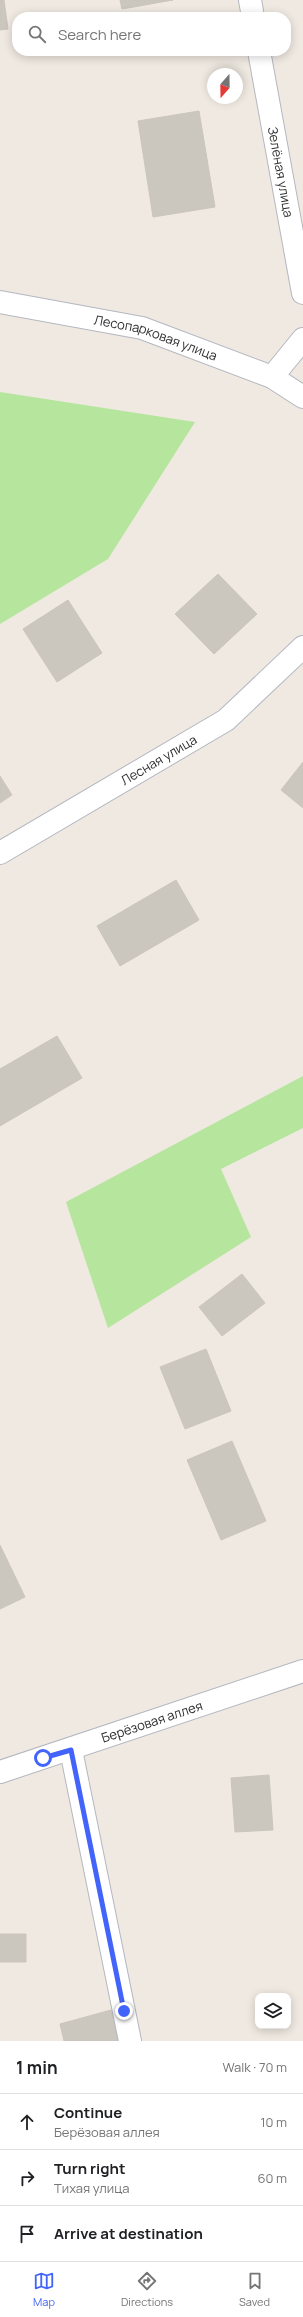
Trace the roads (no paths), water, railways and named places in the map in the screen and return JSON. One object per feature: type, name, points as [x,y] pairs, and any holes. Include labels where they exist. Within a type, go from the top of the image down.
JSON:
[{"type":"street","points":[[250,0],[252,12]]},
{"type":"street","name":"Зелёная улица","points":[[261,56],[303,293]]},
{"type":"street","name":"Лесопарковая улица","points":[[0,302],[142,328],[272,377],[303,397]]},
{"type":"street","points":[[272,377],[303,339]]},
{"type":"street","name":"Лесная улица","points":[[0,853],[226,720],[303,647]]},
{"type":"street","name":"Берёзовая аллея","points":[[0,1772],[71,1750],[303,1671]]},
{"type":"street","points":[[71,1750],[130,2041]]}]
